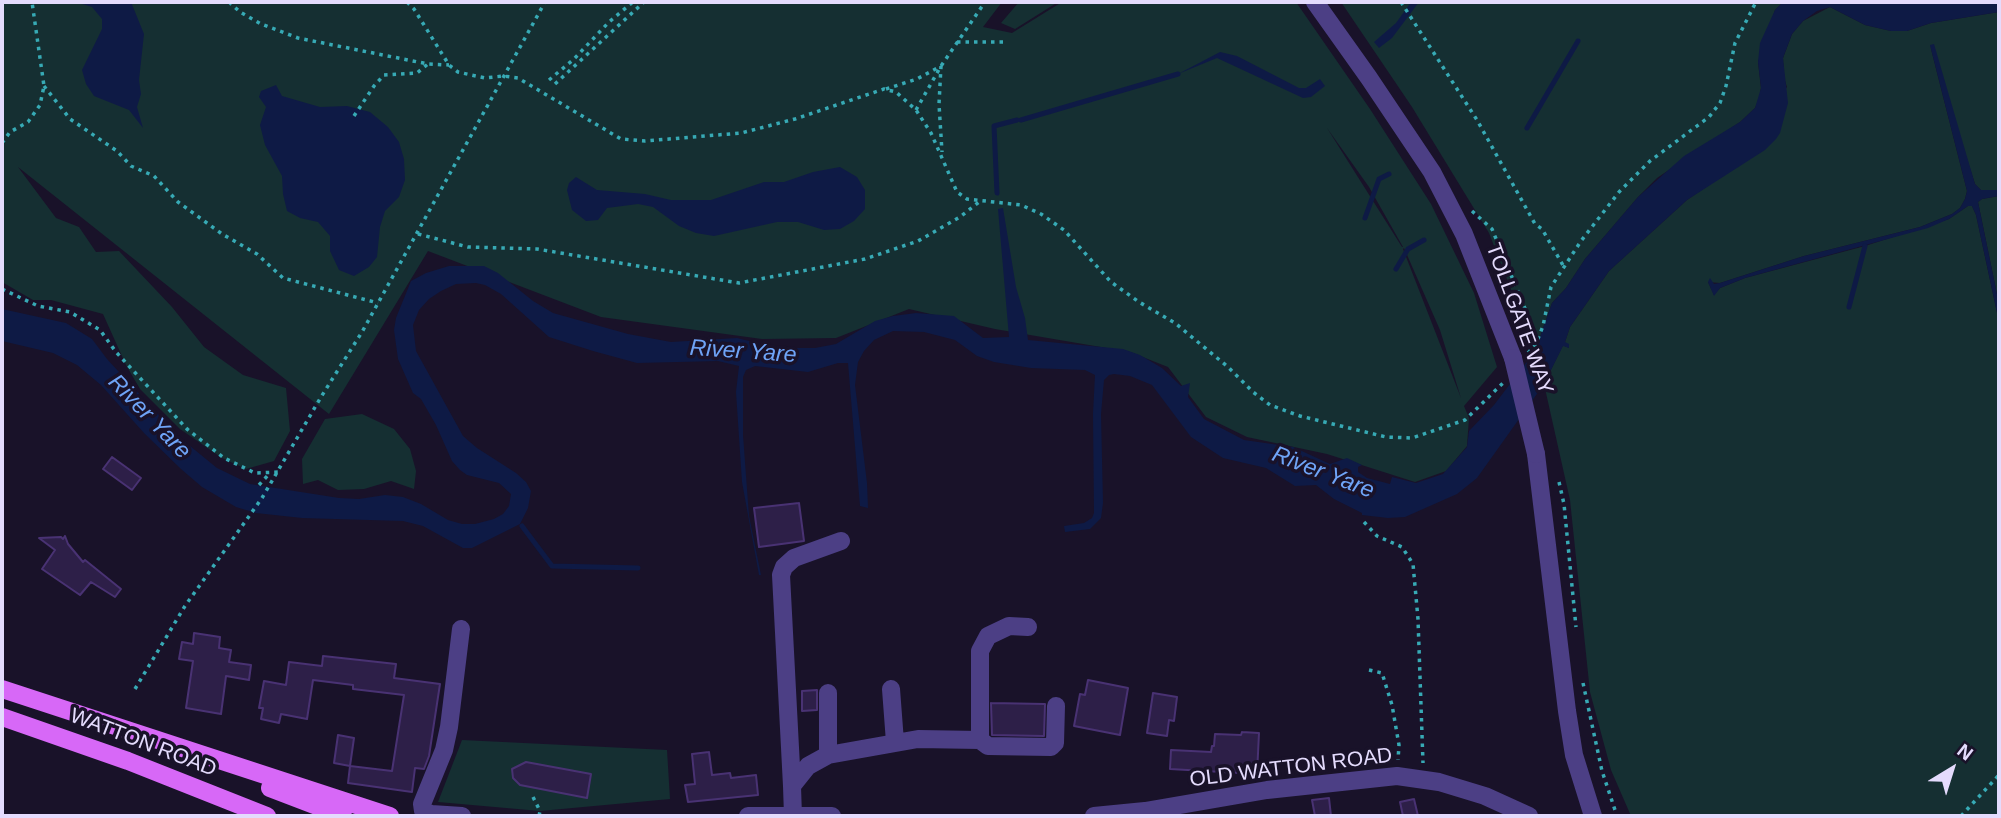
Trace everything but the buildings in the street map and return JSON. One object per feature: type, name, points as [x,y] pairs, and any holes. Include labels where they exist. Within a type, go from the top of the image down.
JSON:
[{"type":"main road","name":"WATTON ROAD","points":[[2,689],[390,816]]},
{"type":"main road","name":"WATTON ROAD","points":[[2,717],[128,761],[267,816]]},
{"type":"main road","name":"WATTON ROAD","points":[[137,734],[343,816]]},
{"type":"street","name":"TOLLGATE WAY","points":[[1315,2],[1432,172],[1464,234],[1513,358],[1536,454],[1574,755],[1592,816]]},
{"type":"street","points":[[793,816],[782,575],[784,567],[794,558],[841,541]]},
{"type":"street","points":[[980,740],[980,651],[988,636],[1009,626],[1028,627]]},
{"type":"street","points":[[461,629],[446,738],[422,804],[423,811],[461,816]]},
{"type":"street","points":[[891,689],[895,742]]},
{"type":"street","points":[[828,693],[828,755]]},
{"type":"street","points":[[792,786],[808,766],[828,755],[895,742],[918,739],[980,740],[988,746],[1051,747],[1055,743],[1056,706]]},
{"type":"street","name":"OLD WATTON ROAD","points":[[1094,816],[1145,811],[1267,790],[1397,776],[1422,779],[1485,796],[1529,816]]},
{"type":"street","points":[[748,816],[832,816]]},
{"type":"path","points":[[2,143],[10,132],[28,122],[40,105],[44,86],[32,2]]},
{"type":"path","points":[[229,2],[261,24],[298,38],[428,64],[449,65]]},
{"type":"path","points":[[407,2],[449,65],[458,72],[485,78],[518,78],[621,139],[645,141],[741,133],[795,119],[916,79],[941,66]]},
{"type":"path","points":[[135,689],[185,606],[253,513],[279,472],[418,234],[545,2]]},
{"type":"path","points":[[549,80],[633,2]]},
{"type":"path","points":[[555,84],[644,2]]},
{"type":"path","points":[[916,110],[941,66],[985,2]]},
{"type":"path","points":[[1581,241],[1619,192],[1650,161],[1709,117],[1720,103],[1735,43],[1756,2]]},
{"type":"path","points":[[1402,4],[1471,110],[1535,224],[1542,229],[1564,267]]},
{"type":"path","points":[[957,42],[1003,42]]},
{"type":"path","points":[[354,116],[384,75],[416,73],[428,64]]},
{"type":"path","points":[[941,66],[939,104],[942,156]]},
{"type":"path","points":[[44,86],[70,119],[117,151],[131,166],[154,176],[178,202],[222,234],[257,254],[283,278],[378,303]]},
{"type":"path","points":[[884,89],[896,92],[916,110],[942,156],[957,192],[967,199],[980,202],[1021,205],[1064,230],[1111,282],[1175,323],[1228,366],[1252,393],[1270,405],[1300,416],[1386,438],[1412,438]]},
{"type":"path","points":[[418,234],[468,247],[537,249],[739,283],[865,259],[918,241],[980,202]]},
{"type":"path","points":[[1468,207],[1492,229],[1526,311],[1536,344]]},
{"type":"path","points":[[2,289],[37,306],[70,312],[100,330],[187,429],[224,458],[255,472],[279,472]]},
{"type":"path","points":[[258,485],[272,472]]},
{"type":"path","points":[[1558,481],[1564,503],[1578,640]]},
{"type":"path","points":[[1364,522],[1377,536],[1402,547],[1413,564],[1423,714],[1422,779]]},
{"type":"path","points":[[1369,670],[1382,673],[1392,705],[1399,745],[1397,776]]},
{"type":"path","points":[[1583,680],[1602,771],[1617,816]]},
{"type":"path","points":[[1961,816],[1999,775]]},
{"type":"path","points":[[533,796],[540,811],[539,816]]},
{"type":"green space","points":[[2,2],[1002,2],[983,27],[1012,33],[1062,2],[1296,2],[1431,204],[1474,293],[1497,367],[1464,406],[1469,418],[1467,446],[1446,471],[1415,482],[1327,454],[1247,437],[1206,417],[1168,367],[1130,352],[995,329],[909,309],[836,338],[762,339],[601,317],[428,251],[329,414],[18,167],[56,218],[79,227],[96,252],[119,251],[172,307],[204,347],[243,375],[286,388],[290,431],[274,461],[246,469],[222,458],[180,429],[140,389],[103,314],[51,300],[33,300],[2,282]],"holes":[[[1327,128],[1369,187],[1403,247],[1402,247]],[[1403,249],[1440,330],[1461,398]]]},
{"type":"green space","points":[[1019,2],[1058,2],[1015,29],[1001,23]]},
{"type":"green space","points":[[1341,2],[1783,2],[1775,10],[1758,62],[1761,88],[1755,108],[1740,122],[1657,178],[1638,197],[1552,303],[1535,351],[1489,233],[1412,107]]},
{"type":"green space","points":[[1830,7],[1865,25],[1891,31],[1907,31],[1931,23],[1999,12],[1999,190],[1981,190],[1975,184],[1930,45],[1967,191],[1960,208],[1920,227],[1804,256],[1720,283],[1708,282],[1714,295],[1720,288],[1745,278],[1865,246],[1949,219],[1972,206],[1999,322],[1999,816],[1631,816],[1611,770],[1590,692],[1570,500],[1544,384],[1563,345],[1569,348],[1565,342],[1570,327],[1609,271],[1687,200],[1719,178],[1787,87],[1783,58],[1792,34],[1803,21]]},
{"type":"green space","points":[[1999,196],[1999,304],[1978,202]]},
{"type":"green space","points":[[362,414],[394,429],[410,449],[416,471],[414,489],[391,481],[364,489],[338,490],[318,480],[303,484],[302,459],[325,419]]},
{"type":"green space","points":[[462,740],[667,750],[670,799],[540,811],[438,802]]},
{"type":"water","points":[[76,2],[131,2],[144,34],[139,80],[141,94],[137,107],[143,128],[129,110],[94,96],[86,84],[82,70],[102,29],[102,19],[92,7]]},
{"type":"water","points":[[1411,2],[1419,2],[1392,38],[1379,48],[1374,42],[1396,23]]},
{"type":"water","name":"River Yare","points":[[1783,2],[1999,2],[1999,12],[1931,23],[1907,31],[1891,31],[1865,25],[1830,7],[1817,11],[1803,21],[1792,34],[1783,58],[1788,103],[1776,139],[1765,150],[1687,200],[1609,271],[1570,327],[1565,342],[1569,344],[1569,348],[1563,346],[1544,384],[1477,478],[1457,494],[1405,517],[1362,515],[1316,485],[1295,486],[1266,468],[1223,458],[1191,437],[1152,385],[1130,376],[1114,374],[1104,380],[1101,414],[1101,518],[1090,529],[1065,532],[1064,526],[1084,523],[1092,518],[1094,513],[1095,375],[1085,370],[1031,368],[994,362],[977,356],[955,340],[924,332],[893,331],[874,340],[858,362],[855,385],[868,508],[860,506],[848,363],[838,363],[808,372],[755,366],[746,370],[743,377],[743,435],[749,516],[759,575],[742,482],[736,392],[739,366],[718,361],[637,363],[593,351],[549,337],[501,294],[476,283],[456,284],[441,291],[419,310],[413,325],[416,351],[463,436],[516,473],[531,491],[528,508],[520,524],[472,548],[463,548],[423,526],[403,521],[302,518],[256,513],[236,507],[202,487],[181,469],[101,385],[77,365],[53,353],[2,341],[2,309],[66,323],[92,339],[179,437],[217,468],[250,484],[339,498],[359,499],[385,495],[403,497],[448,520],[475,524],[503,514],[509,506],[511,494],[499,483],[467,475],[460,470],[452,461],[421,399],[413,393],[398,359],[394,330],[411,281],[449,266],[484,266],[553,313],[628,334],[671,342],[737,338],[777,348],[815,348],[836,344],[875,321],[916,313],[954,316],[983,338],[1009,337],[998,209],[1003,208],[1028,340],[1123,349],[1140,355],[1162,368],[1181,386],[1190,383],[1188,397],[1204,419],[1244,440],[1293,447],[1330,464],[1347,458],[1362,465],[1358,467],[1358,472],[1367,478],[1390,484],[1392,477],[1416,483],[1443,474],[1467,447],[1469,431],[1494,405],[1535,351],[1552,303],[1638,197],[1684,156],[1740,122],[1755,108],[1761,88],[1758,62],[1760,43],[1775,10]]},
{"type":"water","points":[[1934,44],[1975,184],[1981,190],[1999,190],[1999,196],[1978,202],[1999,304],[1999,322],[1972,206],[1928,228],[1745,278],[1720,288],[1714,296],[1708,282],[1710,278],[1714,284],[1720,283],[1804,256],[1920,227],[1960,208],[1967,191],[1930,45]]},
{"type":"water","points":[[1220,52],[1237,56],[1299,88],[1306,88],[1320,79],[1325,86],[1311,97],[1303,98],[1217,58],[1178,74]]},
{"type":"water","points":[[276,85],[282,96],[320,107],[347,106],[370,112],[388,127],[399,142],[404,159],[405,180],[399,197],[385,211],[380,227],[377,257],[369,267],[354,276],[339,270],[330,251],[330,236],[318,222],[300,218],[287,211],[282,176],[265,145],[260,125],[266,107],[259,97],[261,91]]},
{"type":"water","points":[[840,167],[857,177],[865,190],[865,209],[854,221],[840,229],[824,230],[798,222],[777,222],[714,236],[679,226],[653,207],[638,204],[607,208],[598,220],[586,221],[572,210],[567,190],[569,183],[576,177],[597,190],[645,194],[671,200],[711,200],[764,182],[784,182],[813,172]]},
{"type":"waterway","points":[[1527,128],[1578,41]]},
{"type":"waterway","points":[[1021,120],[1178,74]]},
{"type":"waterway","points":[[997,193],[994,126],[1017,120]]},
{"type":"waterway","points":[[1365,218],[1379,179],[1389,174]]},
{"type":"waterway","points":[[1396,269],[1408,249],[1424,240]]},
{"type":"waterway","points":[[1849,307],[1865,246]]},
{"type":"waterway","points":[[522,526],[552,566],[638,568]]}]
